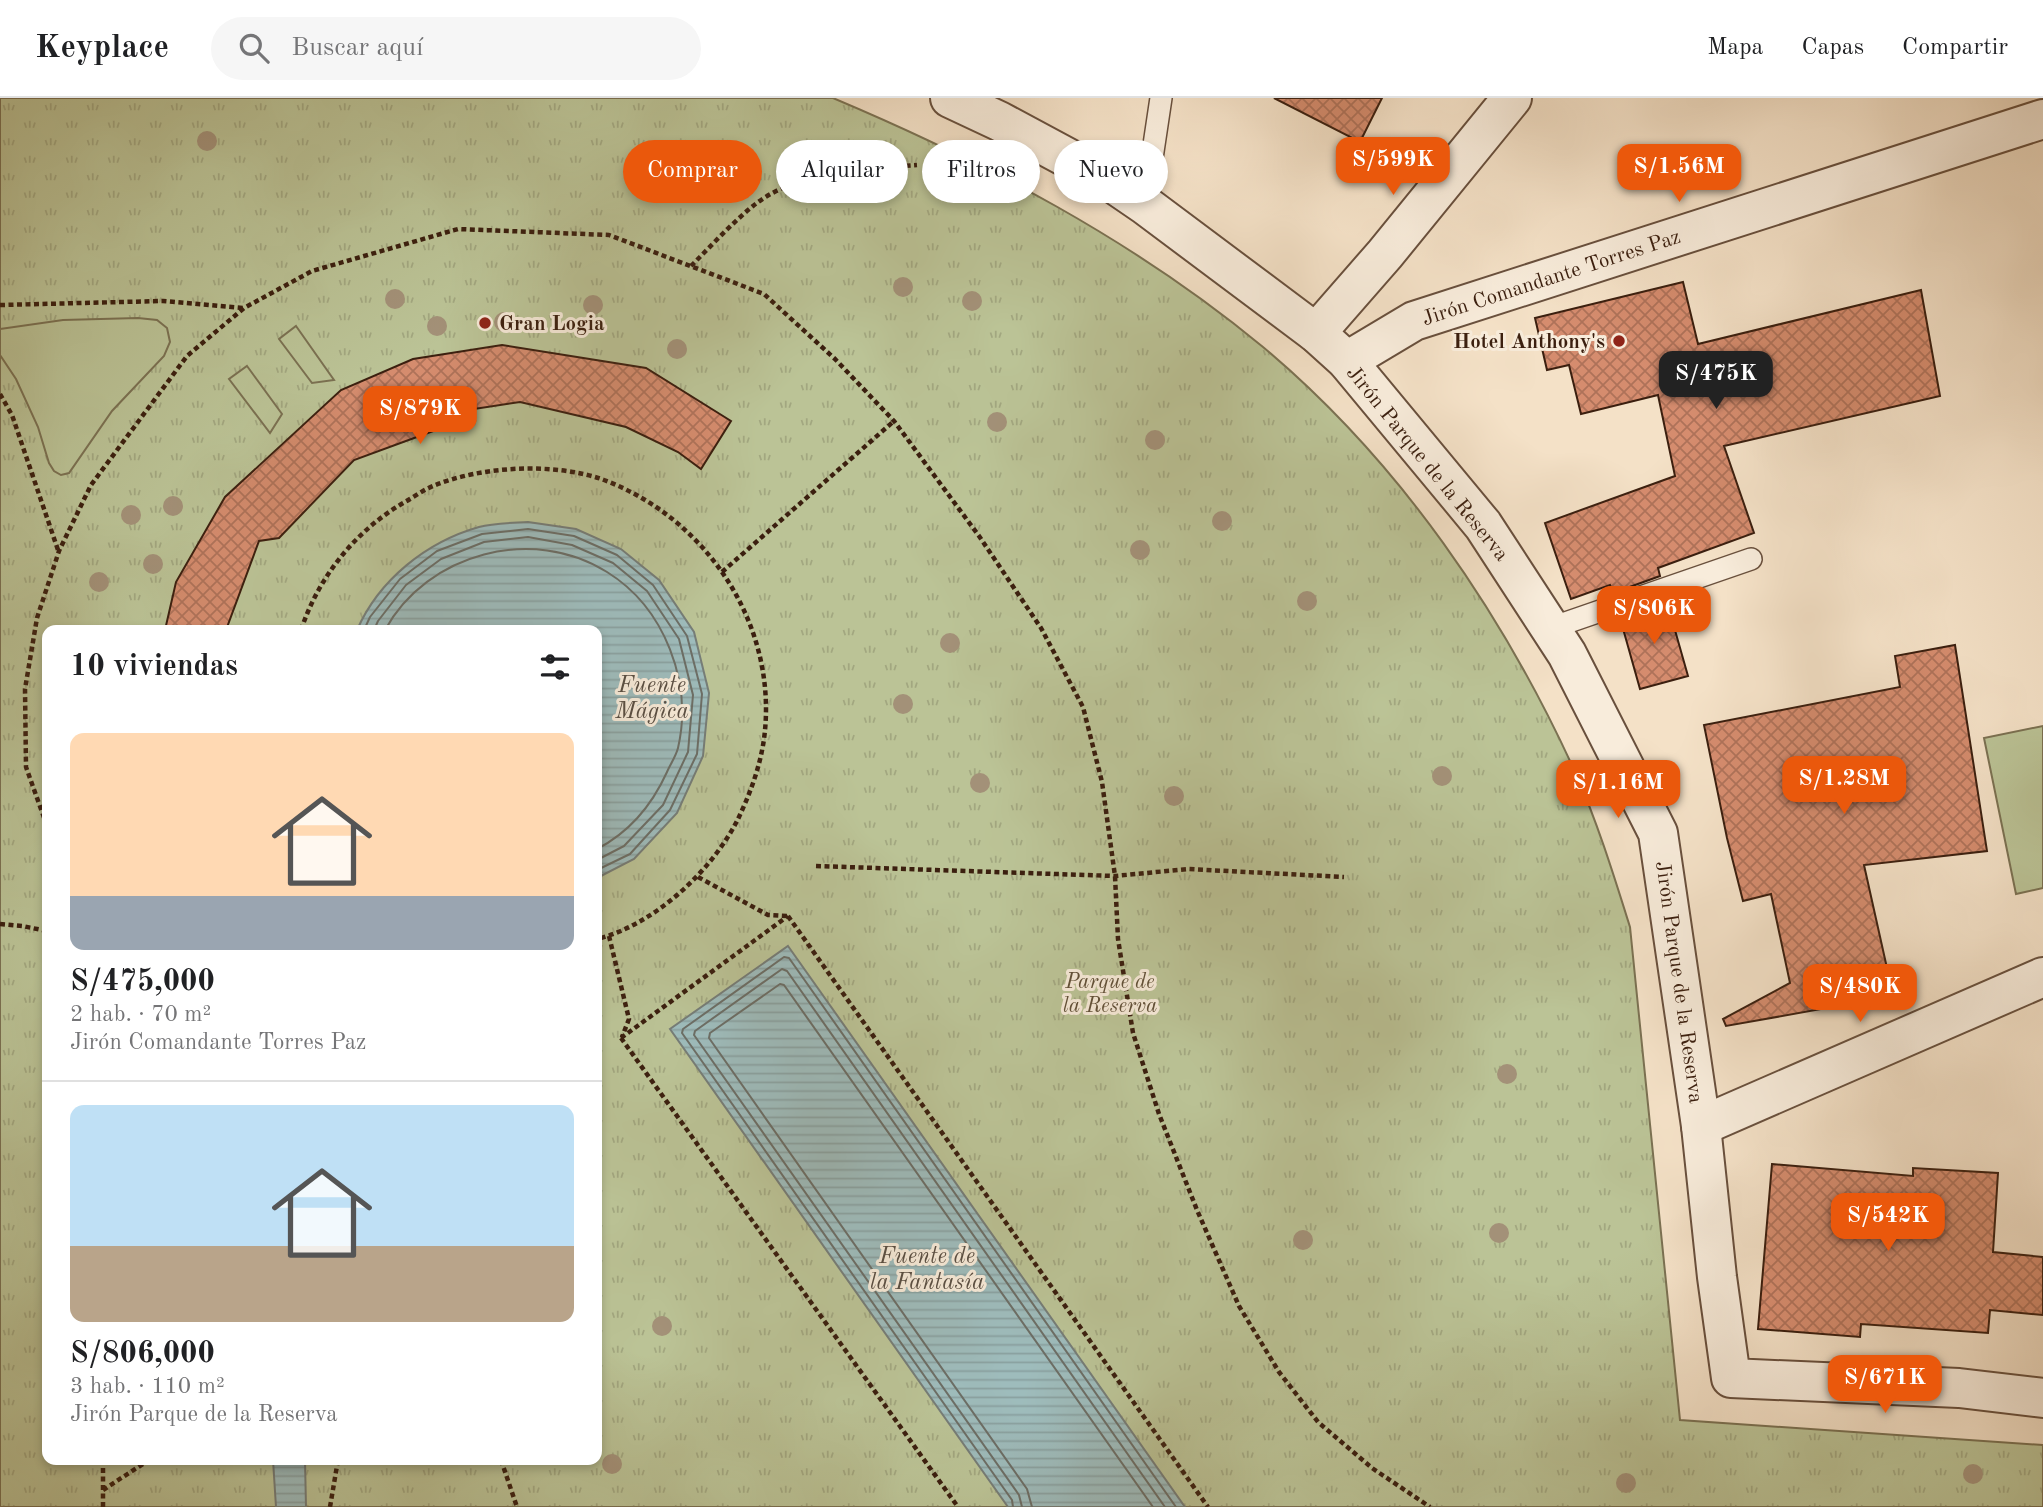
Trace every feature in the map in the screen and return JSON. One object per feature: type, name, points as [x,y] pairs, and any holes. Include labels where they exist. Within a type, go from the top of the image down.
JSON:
[{"type":"street","name":"Jirón Parque de la Reserva","points":[[950,98],[1107,179],[1316,333],[1347,361],[1483,524],[1567,654],[1658,833],[1701,1126],[1731,1378],[1959,1388],[2043,1398]]},
{"type":"street","points":[[1316,333],[1385,254],[1512,98]]},
{"type":"street","name":"Jirón Comandante Torres Paz","points":[[1347,361],[1414,321],[2043,119]]},
{"type":"street","points":[[1701,1126],[2043,977]]},
{"type":"lane","points":[[1145,205],[1161,98]]},
{"type":"lane","points":[[1551,628],[1751,559]]},
{"type":"path","points":[[691,266],[754,204],[797,181],[853,170],[917,165]]},
{"type":"path","points":[[42,812],[26,767],[25,689],[37,618],[59,551],[91,485],[187,356],[244,309],[312,271],[458,229],[609,234],[764,294],[835,359],[894,421],[971,524],[1041,628],[1083,707],[1102,782],[1115,876],[1118,939],[1133,1033],[1164,1126],[1239,1306],[1279,1372],[1318,1422],[1373,1468],[1430,1507]]},
{"type":"path","points":[[0,305],[163,301],[244,309]]},
{"type":"path","points":[[0,394],[12,415],[59,551]]},
{"type":"path","points":[[722,572],[894,421]]},
{"type":"path","points":[[303,625],[309,605],[340,556],[382,515],[433,486],[489,470],[547,468],[603,480],[655,505],[700,543],[734,589],[755,636],[765,688],[764,739],[752,789],[730,836],[698,877],[658,910],[602,938]]},
{"type":"path","points":[[816,866],[1115,876],[1188,869],[1344,877]]},
{"type":"path","points":[[698,877],[768,915],[788,916]]},
{"type":"path","points":[[621,1038],[788,916]]},
{"type":"path","points":[[788,916],[1208,1507]]},
{"type":"path","points":[[0,924],[42,930]]},
{"type":"path","points":[[609,936],[629,1018],[621,1038]]},
{"type":"path","points":[[621,1038],[958,1507]]},
{"type":"path","points":[[103,1465],[103,1507]]},
{"type":"path","points":[[103,1490],[141,1465]]},
{"type":"path","points":[[330,1507],[337,1465]]},
{"type":"path","points":[[503,1465],[517,1507]]},
{"type":"green space","name":"Parque de la Reserva","points":[[0,98],[833,98],[927,140],[922,140],[922,203],[1040,203],[1040,198],[1163,272],[1214,308],[1313,391],[1403,490],[1481,598],[1547,714],[1576,774],[1599,831],[1630,927],[1680,1420],[2043,1445],[2043,1507],[0,1507]]},
{"type":"green space","points":[[63,320],[157,320],[167,328],[170,342],[164,356],[112,411],[69,473],[61,475],[54,471],[49,463],[38,427],[16,379],[0,355],[0,329]]},
{"type":"green space","points":[[296,326],[334,380],[312,383],[279,339]]},
{"type":"green space","points":[[247,366],[282,414],[270,433],[229,379]]},
{"type":"green space","points":[[2043,726],[2043,888],[2016,894],[1984,738]]},
{"type":"water","name":"Fuente Mágica","points":[[528,522],[576,529],[621,549],[659,580],[694,632],[709,693],[703,756],[677,813],[634,859],[602,875],[602,625],[360,625],[378,595],[406,565],[441,542],[479,527]]},
{"type":"water","name":"Fuente de la Fantasía","points":[[788,946],[1185,1507],[1008,1507],[670,1029]]},
{"type":"water","points":[[273,1465],[305,1465],[306,1507],[276,1507]]},
{"type":"building","points":[[1274,98],[1382,98],[1360,142]]},
{"type":"building","points":[[1683,282],[1698,344],[1921,290],[1940,396],[1724,446],[1754,533],[1658,568],[1660,576],[1613,593],[1610,585],[1571,599],[1545,523],[1675,476],[1658,395],[1581,414],[1569,365],[1547,370],[1535,318]]},
{"type":"building","points":[[502,345],[646,368],[731,421],[701,469],[678,452],[626,427],[520,402],[441,414],[444,427],[354,460],[279,538],[259,541],[228,625],[166,625],[176,582],[225,497],[341,390],[413,359]]},
{"type":"building","points":[[1667,602],[1688,676],[1640,689],[1620,618]]},
{"type":"building","points":[[1955,645],[1987,851],[1864,865],[1889,977],[1832,989],[1827,1008],[1726,1026],[1723,1019],[1790,983],[1771,894],[1743,901],[1704,725],[1900,687],[1895,656]]},
{"type":"building","points":[[1772,1164],[1913,1176],[1913,1168],[1998,1173],[1993,1252],[2043,1257],[2043,1315],[1990,1310],[1988,1333],[1861,1324],[1860,1337],[1758,1329]]},
{"type":"place","name":"Gran Logia","points":[[485,323]]},
{"type":"place","name":"Hotel Anthony's","points":[[1619,341]]}]
